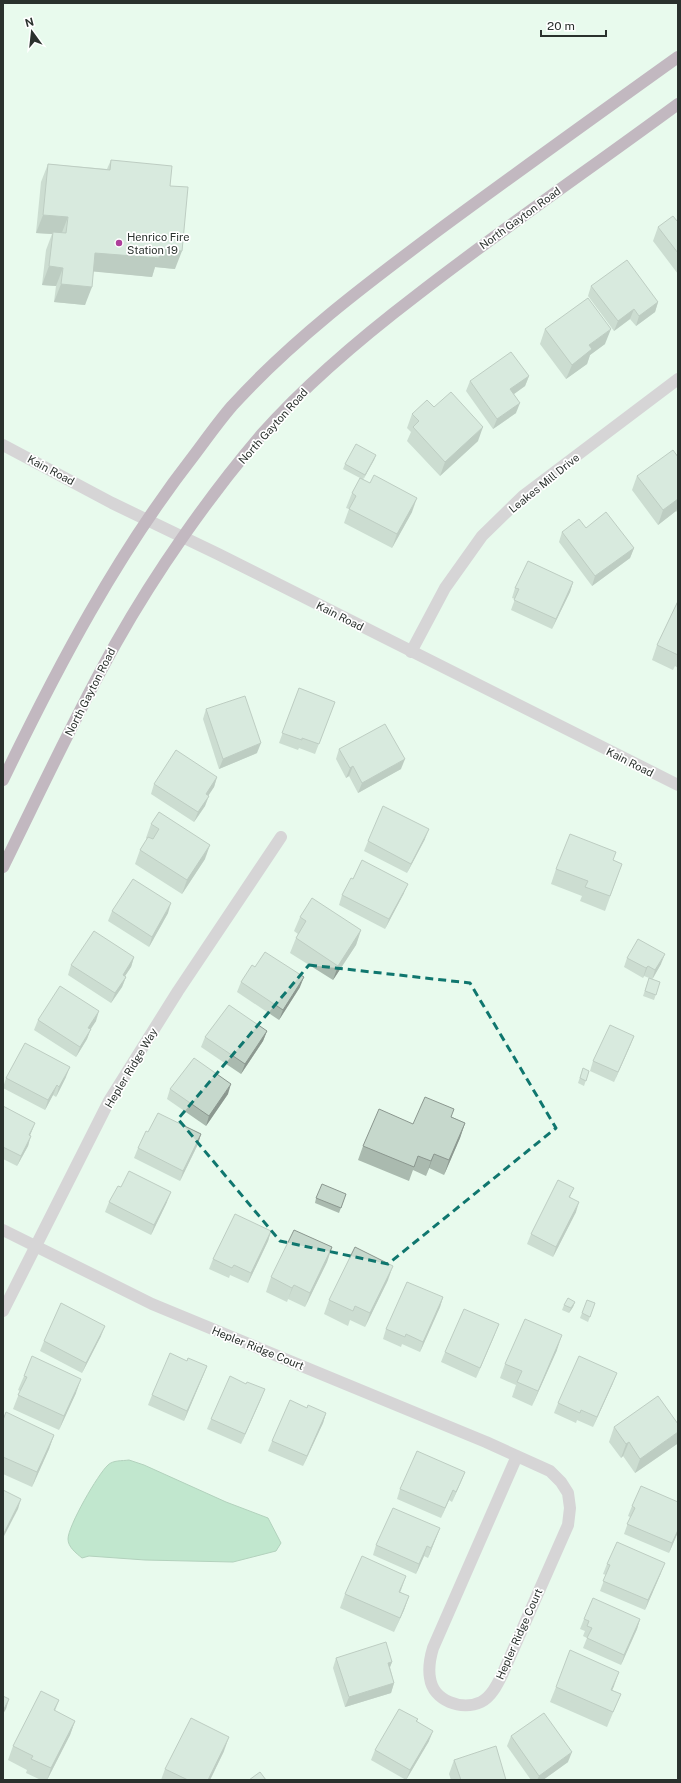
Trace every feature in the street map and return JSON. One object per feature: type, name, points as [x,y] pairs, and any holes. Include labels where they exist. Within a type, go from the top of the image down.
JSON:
[{"type":"main road","points":[[3,780],[56,674],[94,603],[164,493],[231,406],[285,352],[408,253],[678,57]]},
{"type":"main road","name":"North Gayton Road","points":[[3,867],[116,644],[147,591],[218,488],[263,433],[297,397],[338,358],[457,264],[678,104]]},
{"type":"street","name":"Leakes Mill Drive","points":[[411,652],[445,588],[482,536],[523,496],[678,379]]},
{"type":"street","name":"Kain Road","points":[[3,445],[112,503],[148,519],[678,785]]},
{"type":"street","name":"Hepler Ridge Way","points":[[3,1311],[109,1101],[178,991],[281,838]]},
{"type":"street","name":"Hepler Ridge Court","points":[[3,1230],[152,1304],[486,1442],[517,1456],[550,1471],[561,1482],[568,1493],[570,1508],[568,1525],[494,1690],[482,1701],[466,1706],[451,1704],[438,1695],[430,1680],[428,1664],[433,1648],[517,1456]]},
{"type":"highlighted area","points":[[309,965],[470,983],[556,1128],[388,1264],[280,1241],[178,1119]]},
{"type":"shaded area","points":[[129,1460],[144,1465],[226,1502],[268,1518],[281,1543],[276,1551],[233,1562],[145,1560],[89,1556],[82,1558],[75,1552],[68,1542],[69,1532],[78,1512],[103,1470],[110,1463],[115,1461]]},
{"type":"building","name":"Henrico Fire Station 19","points":[[111,160],[172,166],[170,186],[188,187],[182,251],[160,249],[159,258],[95,253],[92,287],[61,284],[63,268],[49,266],[53,232],[66,233],[68,217],[43,215],[48,164],[110,170]]},
{"type":"building","points":[[673,216],[677,221],[678,220],[678,253],[658,227]]},
{"type":"building","points":[[627,260],[658,302],[639,316],[634,309],[618,321],[591,286]]},
{"type":"building","points":[[588,298],[611,329],[589,345],[592,349],[572,365],[545,329]]},
{"type":"building","points":[[511,352],[529,376],[510,389],[520,403],[497,419],[470,381]]},
{"type":"building","points":[[451,392],[483,427],[445,462],[413,427],[419,421],[412,414],[427,400],[434,407]]},
{"type":"building","points":[[356,444],[376,455],[365,475],[345,464]]},
{"type":"building","points":[[673,450],[678,457],[678,499],[663,510],[637,476]]},
{"type":"building","points":[[374,475],[417,498],[397,534],[349,509],[356,496],[352,493],[360,478],[370,483]]},
{"type":"building","points":[[606,512],[634,548],[595,576],[562,532],[579,519],[586,528]]},
{"type":"building","points":[[528,561],[573,582],[556,619],[514,600],[519,589],[515,588]]},
{"type":"building","points":[[678,601],[678,655],[657,645]]},
{"type":"building","points":[[299,688],[335,702],[319,744],[282,733]]},
{"type":"building","points":[[245,696],[261,743],[223,759],[206,709]]},
{"type":"building","points":[[385,724],[405,759],[362,783],[353,766],[350,768],[339,749]]},
{"type":"building","points":[[176,750],[217,777],[206,794],[209,796],[198,812],[154,784]]},
{"type":"building","points":[[383,806],[429,829],[411,864],[368,841]]},
{"type":"building","points":[[159,812],[210,845],[187,880],[140,850],[148,837],[153,839],[159,829],[151,824]]},
{"type":"building","points":[[570,834],[616,852],[613,860],[622,864],[610,896],[585,887],[588,881],[556,869]]},
{"type":"building","points":[[362,860],[408,884],[389,919],[342,895],[351,878],[353,879]]},
{"type":"building","points":[[133,879],[171,903],[152,937],[112,911]]},
{"type":"building","points":[[312,898],[361,930],[338,966],[296,938],[306,921],[300,917]]},
{"type":"building","points":[[94,931],[134,957],[123,975],[126,977],[115,993],[71,965]]},
{"type":"building","points":[[638,939],[665,954],[655,970],[648,966],[646,968],[627,958]]},
{"type":"building","points":[[265,952],[304,977],[283,1010],[241,982],[252,965],[255,967]]},
{"type":"building","points":[[649,978],[660,982],[656,995],[645,991]]},
{"type":"building","points":[[60,986],[99,1011],[88,1028],[91,1029],[80,1047],[38,1020]]},
{"type":"building","points":[[229,1005],[267,1031],[245,1064],[205,1037]]},
{"type":"building","points":[[610,1025],[634,1036],[618,1072],[593,1061]]},
{"type":"building","points":[[25,1043],[70,1067],[59,1087],[57,1085],[48,1100],[6,1078]]},
{"type":"building","points":[[194,1058],[231,1084],[209,1116],[170,1089]]},
{"type":"building","points":[[583,1068],[589,1071],[586,1081],[580,1078]]},
{"type":"building","points":[[425,1097],[454,1109],[451,1117],[465,1123],[449,1160],[434,1154],[431,1161],[418,1156],[414,1167],[363,1146],[379,1109],[413,1124]]},
{"type":"building","points":[[3,1106],[35,1123],[29,1135],[31,1136],[21,1156],[3,1147]]},
{"type":"building","points":[[158,1113],[201,1134],[183,1171],[138,1148],[146,1131],[148,1132]]},
{"type":"building","points":[[129,1171],[171,1192],[154,1225],[109,1202],[118,1186],[121,1187]]},
{"type":"building","points":[[558,1180],[574,1188],[569,1197],[579,1202],[556,1247],[531,1234]]},
{"type":"building","points":[[322,1184],[346,1194],[341,1208],[316,1198]]},
{"type":"building","points":[[235,1214],[271,1231],[251,1273],[234,1265],[232,1268],[213,1259]]},
{"type":"building","points":[[294,1230],[332,1247],[310,1293],[294,1285],[292,1288],[271,1277]]},
{"type":"building","points":[[355,1247],[393,1266],[370,1313],[355,1306],[353,1311],[329,1300]]},
{"type":"building","points":[[407,1282],[443,1297],[423,1342],[406,1334],[405,1337],[386,1329]]},
{"type":"building","points":[[568,1298],[575,1302],[571,1308],[564,1305]]},
{"type":"building","points":[[587,1300],[595,1303],[590,1317],[582,1313]]},
{"type":"building","points":[[61,1303],[105,1326],[86,1363],[44,1341]]},
{"type":"building","points":[[464,1309],[499,1324],[480,1368],[445,1352]]},
{"type":"building","points":[[525,1319],[562,1335],[538,1391],[517,1382],[522,1371],[505,1364]]},
{"type":"building","points":[[170,1353],[187,1361],[188,1358],[207,1366],[187,1411],[152,1395]]},
{"type":"building","points":[[32,1356],[81,1379],[64,1416],[18,1395],[27,1377],[24,1376]]},
{"type":"building","points":[[579,1356],[617,1373],[597,1417],[581,1410],[580,1413],[558,1403]]},
{"type":"building","points":[[230,1376],[246,1384],[247,1382],[265,1389],[245,1434],[211,1419]]},
{"type":"building","points":[[658,1396],[678,1424],[678,1432],[640,1459],[629,1442],[626,1444],[614,1427]]},
{"type":"building","points":[[290,1400],[307,1408],[308,1405],[326,1413],[307,1456],[272,1441]]},
{"type":"building","points":[[6,1412],[54,1435],[37,1472],[3,1457],[3,1420]]},
{"type":"building","points":[[417,1451],[465,1472],[456,1492],[453,1490],[445,1508],[400,1489]]},
{"type":"building","points":[[641,1486],[678,1502],[678,1530],[672,1543],[627,1524],[635,1508],[632,1506]]},
{"type":"building","points":[[3,1490],[21,1499],[3,1535]]},
{"type":"building","points":[[393,1508],[440,1528],[431,1548],[427,1546],[419,1564],[376,1545]]},
{"type":"building","points":[[617,1542],[665,1563],[648,1600],[603,1581],[610,1565],[607,1564]]},
{"type":"building","points":[[362,1556],[406,1576],[399,1592],[409,1596],[400,1618],[345,1594]]},
{"type":"building","points":[[593,1598],[640,1619],[624,1655],[587,1638],[592,1628],[587,1626],[589,1621],[584,1619]]},
{"type":"building","points":[[386,1642],[392,1662],[388,1663],[394,1683],[349,1697],[336,1658]]},
{"type":"building","points":[[570,1650],[619,1672],[611,1690],[621,1694],[613,1712],[556,1687]]},
{"type":"building","points":[[41,1691],[59,1700],[54,1710],[75,1721],[51,1768],[31,1759],[33,1756],[13,1746]]},
{"type":"building","points":[[3,1696],[9,1699],[3,1711]]},
{"type":"building","points":[[399,1709],[418,1719],[416,1721],[433,1731],[410,1770],[375,1750]]},
{"type":"building","points":[[544,1713],[572,1752],[539,1776],[511,1736]]},
{"type":"building","points":[[191,1718],[229,1737],[208,1780],[188,1780],[165,1769]]},
{"type":"building","points":[[496,1746],[506,1780],[461,1780],[454,1760]]},
{"type":"building","points":[[260,1772],[266,1780],[249,1780]]},
{"type":"place","name":"Henrico Fire Station 19","points":[[119,243]]}]
